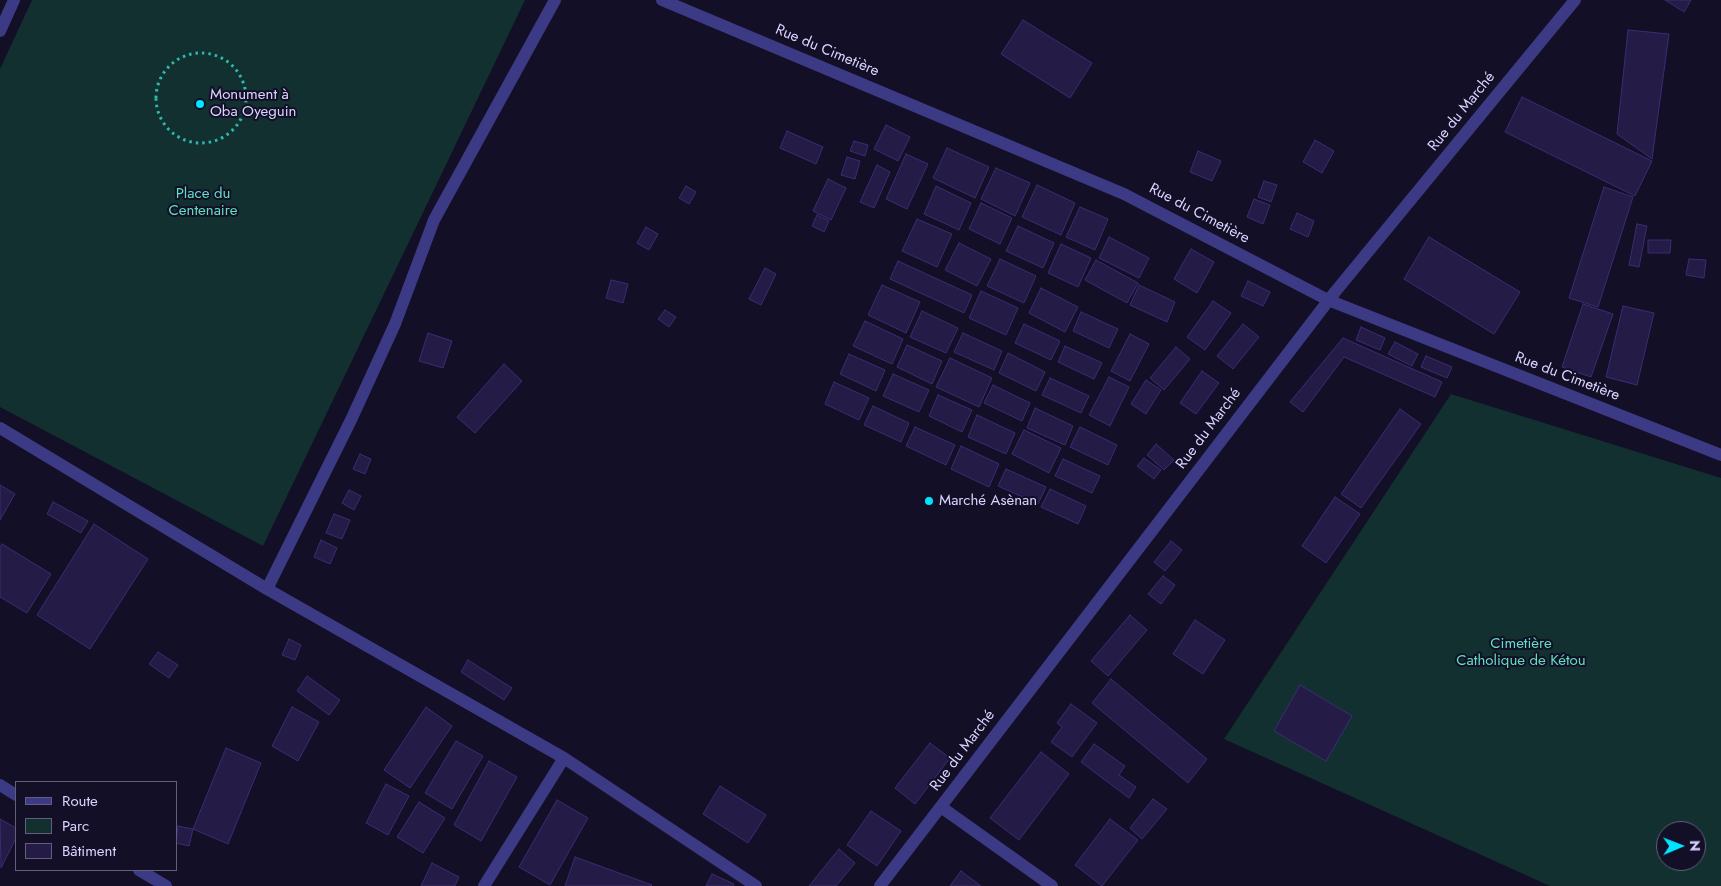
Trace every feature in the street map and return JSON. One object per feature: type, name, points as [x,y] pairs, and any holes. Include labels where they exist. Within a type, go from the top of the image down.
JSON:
[{"type":"street","points":[[0,31],[14,0]]},
{"type":"street","points":[[267,589],[351,420],[395,324],[434,220],[555,0]]},
{"type":"street","name":"Rue du Cimetière","points":[[662,0],[1124,194],[1328,300],[1721,454]]},
{"type":"street","name":"Rue du Marché","points":[[880,886],[1328,300],[1574,0]]},
{"type":"street","points":[[0,428],[267,589],[564,758],[756,886]]},
{"type":"street","points":[[484,886],[564,758]]},
{"type":"street","points":[[0,785],[15,794]]},
{"type":"street","points":[[941,807],[1052,886]]},
{"type":"street","points":[[141,871],[166,886]]},
{"type":"path","points":[[202,52],[220,56],[234,67],[243,82],[246,100],[242,117],[231,131],[216,140],[199,143],[182,140],[167,129],[158,114],[155,96],[159,78],[170,64],[185,55],[202,52]]},
{"type":"green space","name":"Place du Centenaire","points":[[32,0],[525,0],[263,546],[0,407],[0,69]]},
{"type":"green space","name":"Cimetière Catholique de Kétou","points":[[1451,394],[1721,478],[1721,886],[1550,886],[1224,739]]},
{"type":"building","points":[[1665,0],[1691,0],[1684,12]]},
{"type":"building","points":[[1023,20],[1092,63],[1070,98],[1001,54]]},
{"type":"building","points":[[1628,30],[1669,34],[1652,159],[1617,134]]},
{"type":"building","points":[[1522,97],[1652,161],[1635,196],[1505,132]]},
{"type":"building","points":[[886,125],[910,137],[898,161],[874,149]]},
{"type":"building","points":[[787,131],[823,147],[816,164],[780,148]]},
{"type":"building","points":[[1315,140],[1334,151],[1322,173],[1303,162]]},
{"type":"building","points":[[854,141],[868,145],[865,156],[850,151]]},
{"type":"building","points":[[947,148],[989,167],[975,198],[933,178]]},
{"type":"building","points":[[1198,151],[1221,161],[1212,181],[1190,172]]},
{"type":"building","points":[[906,154],[928,164],[907,209],[886,199]]},
{"type":"building","points":[[847,157],[860,161],[855,179],[841,175]]},
{"type":"building","points":[[877,165],[890,172],[874,208],[860,202]]},
{"type":"building","points":[[996,168],[1030,183],[1015,216],[981,199]]},
{"type":"building","points":[[828,179],[846,188],[831,220],[813,211]]},
{"type":"building","points":[[1264,181],[1277,185],[1271,202],[1258,197]]},
{"type":"building","points":[[1037,185],[1075,203],[1061,235],[1022,217]]},
{"type":"building","points":[[686,186],[696,192],[689,204],[679,198]]},
{"type":"building","points":[[936,186],[971,203],[959,230],[924,214]]},
{"type":"building","points":[[1604,187],[1633,197],[1598,307],[1569,298]]},
{"type":"building","points":[[1254,199],[1270,205],[1263,224],[1247,217]]},
{"type":"building","points":[[981,203],[1012,218],[1000,244],[969,229]]},
{"type":"building","points":[[1080,207],[1108,219],[1095,250],[1066,237]]},
{"type":"building","points":[[1297,213],[1314,221],[1308,237],[1290,229]]},
{"type":"building","points":[[817,215],[829,221],[824,232],[812,226]]},
{"type":"building","points":[[917,219],[952,234],[937,267],[902,251]]},
{"type":"building","points":[[1637,224],[1647,226],[1639,267],[1629,265]]},
{"type":"building","points":[[1018,226],[1054,243],[1043,268],[1006,251]]},
{"type":"building","points":[[646,227],[658,234],[649,250],[637,243]]},
{"type":"building","points":[[1109,237],[1149,258],[1139,278],[1099,258]]},
{"type":"building","points":[[1429,237],[1520,292],[1494,334],[1404,279]]},
{"type":"building","points":[[1648,240],[1671,240],[1670,253],[1648,253]]},
{"type":"building","points":[[959,243],[991,259],[977,286],[945,270]]},
{"type":"building","points":[[1061,244],[1091,258],[1078,287],[1048,273]]},
{"type":"building","points":[[1191,249],[1214,262],[1197,293],[1174,279]]},
{"type":"building","points":[[1000,259],[1036,276],[1024,303],[987,286]]},
{"type":"building","points":[[1689,259],[1706,260],[1704,278],[1686,275]]},
{"type":"building","points":[[1096,260],[1138,283],[1127,303],[1085,280]]},
{"type":"building","points":[[898,261],[972,295],[964,313],[890,279]]},
{"type":"building","points":[[765,268],[776,274],[761,305],[749,299]]},
{"type":"building","points":[[611,280],[628,284],[623,303],[606,298]]},
{"type":"building","points":[[1248,281],[1270,292],[1263,306],[1241,296]]},
{"type":"building","points":[[882,285],[920,302],[906,333],[868,315]]},
{"type":"building","points":[[1139,285],[1175,302],[1167,322],[1130,305]]},
{"type":"building","points":[[1041,288],[1078,307],[1065,332],[1029,313]]},
{"type":"building","points":[[981,291],[1018,308],[1006,335],[969,318]]},
{"type":"building","points":[[1213,301],[1231,313],[1205,350],[1187,337]]},
{"type":"building","points":[[1583,304],[1613,314],[1591,377],[1562,367]]},
{"type":"building","points":[[1623,306],[1654,313],[1637,385],[1606,377]]},
{"type":"building","points":[[665,310],[676,317],[669,327],[658,319]]},
{"type":"building","points":[[922,311],[958,328],[946,353],[910,337]]},
{"type":"building","points":[[1081,312],[1118,329],[1109,348],[1073,331]]},
{"type":"building","points":[[865,321],[903,339],[892,364],[853,346]]},
{"type":"building","points":[[1024,324],[1060,341],[1051,360],[1015,343]]},
{"type":"building","points":[[1243,324],[1259,337],[1233,369],[1217,356]]},
{"type":"building","points":[[1361,327],[1385,338],[1380,350],[1356,340]]},
{"type":"building","points":[[428,333],[452,341],[443,368],[419,361]]},
{"type":"building","points":[[963,333],[1002,351],[994,370],[954,352]]},
{"type":"building","points":[[1130,334],[1149,344],[1130,381],[1111,371]]},
{"type":"building","points":[[1343,338],[1442,382],[1435,397],[1344,357],[1303,412],[1290,402]]},
{"type":"building","points":[[1395,342],[1418,354],[1412,366],[1388,354]]},
{"type":"building","points":[[907,345],[942,361],[932,384],[897,367]]},
{"type":"building","points":[[1065,346],[1102,363],[1094,379],[1058,362]]},
{"type":"building","points":[[1176,347],[1190,359],[1164,390],[1150,378]]},
{"type":"building","points":[[1008,353],[1045,372],[1036,391],[999,373]]},
{"type":"building","points":[[849,354],[885,370],[876,391],[840,374]]},
{"type":"building","points":[[1426,356],[1452,367],[1447,378],[1421,367]]},
{"type":"building","points":[[950,358],[992,378],[979,407],[936,387]]},
{"type":"building","points":[[504,364],[522,381],[475,433],[457,417]]},
{"type":"building","points":[[1202,371],[1219,383],[1196,414],[1180,403]]},
{"type":"building","points":[[893,374],[929,390],[919,412],[883,396]]},
{"type":"building","points":[[1109,377],[1129,387],[1110,426],[1089,415]]},
{"type":"building","points":[[1050,378],[1089,396],[1081,413],[1042,395]]},
{"type":"building","points":[[1146,380],[1161,390],[1146,414],[1131,404]]},
{"type":"building","points":[[834,382],[869,398],[859,420],[825,404]]},
{"type":"building","points":[[993,385],[1030,403],[1022,421],[984,403]]},
{"type":"building","points":[[938,395],[972,410],[962,432],[929,416]]},
{"type":"building","points":[[873,406],[909,423],[901,442],[864,425]]},
{"type":"building","points":[[1035,408],[1073,426],[1065,445],[1027,428]]},
{"type":"building","points":[[1400,409],[1421,424],[1361,508],[1341,494]]},
{"type":"building","points":[[977,415],[1015,433],[1006,454],[968,437]]},
{"type":"building","points":[[915,427],[955,445],[946,465],[906,446]]},
{"type":"building","points":[[1080,427],[1117,445],[1108,465],[1070,447]]},
{"type":"building","points":[[1024,430],[1061,448],[1049,473],[1012,454]]},
{"type":"building","points":[[1156,444],[1174,460],[1164,470],[1147,455]]},
{"type":"building","points":[[961,446],[999,464],[989,487],[951,469]]},
{"type":"building","points":[[360,454],[371,459],[365,474],[353,469]]},
{"type":"building","points":[[1144,458],[1161,470],[1154,479],[1137,466]]},
{"type":"building","points":[[1063,459],[1100,476],[1092,493],[1055,476]]},
{"type":"building","points":[[1006,469],[1046,487],[1038,504],[998,486]]},
{"type":"building","points":[[0,485],[15,494],[0,520]]},
{"type":"building","points":[[1050,489],[1086,506],[1078,524],[1041,507]]},
{"type":"building","points":[[349,490],[361,496],[354,510],[342,503]]},
{"type":"building","points":[[1335,497],[1360,514],[1326,563],[1302,546]]},
{"type":"building","points":[[53,502],[88,521],[81,533],[47,514]]},
{"type":"building","points":[[334,514],[350,520],[342,539],[326,533]]},
{"type":"building","points":[[94,524],[148,559],[90,649],[37,615]]},
{"type":"building","points":[[321,540],[337,548],[330,564],[314,557]]},
{"type":"building","points":[[1171,541],[1182,550],[1165,571],[1154,562]]},
{"type":"building","points":[[2,544],[51,574],[27,613],[0,597],[0,547]]},
{"type":"building","points":[[1163,576],[1175,585],[1161,604],[1148,594]]},
{"type":"building","points":[[1130,615],[1147,630],[1108,676],[1091,661]]},
{"type":"building","points":[[1195,620],[1225,640],[1203,674],[1173,654]]},
{"type":"building","points":[[289,639],[301,645],[295,660],[282,655]]},
{"type":"building","points":[[158,652],[178,665],[169,678],[149,664]]},
{"type":"building","points":[[468,660],[512,688],[504,700],[461,672]]},
{"type":"building","points":[[307,676],[340,700],[329,715],[297,691]]},
{"type":"building","points":[[1111,679],[1207,759],[1188,783],[1092,703]]},
{"type":"building","points":[[1300,685],[1352,716],[1326,761],[1274,731]]},
{"type":"building","points":[[1071,704],[1097,723],[1072,757],[1051,742],[1062,727],[1057,723]]},
{"type":"building","points":[[292,707],[319,722],[298,761],[272,746]]},
{"type":"building","points":[[426,707],[452,726],[410,788],[384,770]]},
{"type":"building","points":[[456,741],[483,756],[452,809],[425,793]]},
{"type":"building","points":[[930,743],[950,758],[915,804],[895,788]]},
{"type":"building","points":[[1094,744],[1125,766],[1119,775],[1136,787],[1129,798],[1081,762]]},
{"type":"building","points":[[226,748],[261,763],[228,844],[193,829]]},
{"type":"building","points":[[1041,752],[1069,774],[1019,840],[990,818]]},
{"type":"building","points":[[489,761],[517,777],[481,841],[454,825]]},
{"type":"building","points":[[386,784],[409,796],[388,835],[366,823]]},
{"type":"building","points":[[720,786],[766,815],[748,843],[703,814]]},
{"type":"building","points":[[1153,799],[1167,809],[1142,839],[1130,828]]},
{"type":"building","points":[[557,800],[588,818],[550,885],[519,867]]},
{"type":"building","points":[[419,802],[445,818],[423,853],[397,837]]},
{"type":"building","points":[[871,811],[901,831],[877,866],[847,845]]},
{"type":"building","points":[[0,819],[15,827],[15,840],[1,868]]},
{"type":"building","points":[[1110,819],[1138,840],[1102,886],[1075,865]]},
{"type":"building","points":[[178,826],[193,829],[189,846],[178,843]]},
{"type":"building","points":[[839,849],[855,863],[836,886],[809,886]]},
{"type":"building","points":[[575,857],[652,885],[565,886]]},
{"type":"building","points":[[432,863],[459,877],[455,886],[421,886]]},
{"type":"building","points":[[961,871],[981,886],[950,886]]},
{"type":"building","points":[[712,874],[734,884],[733,886],[706,886]]},
{"type":"place","name":"Monument à Oba Oyeguin","points":[[200,104]]},
{"type":"place","name":"Marché Asènan","points":[[929,501]]}]
